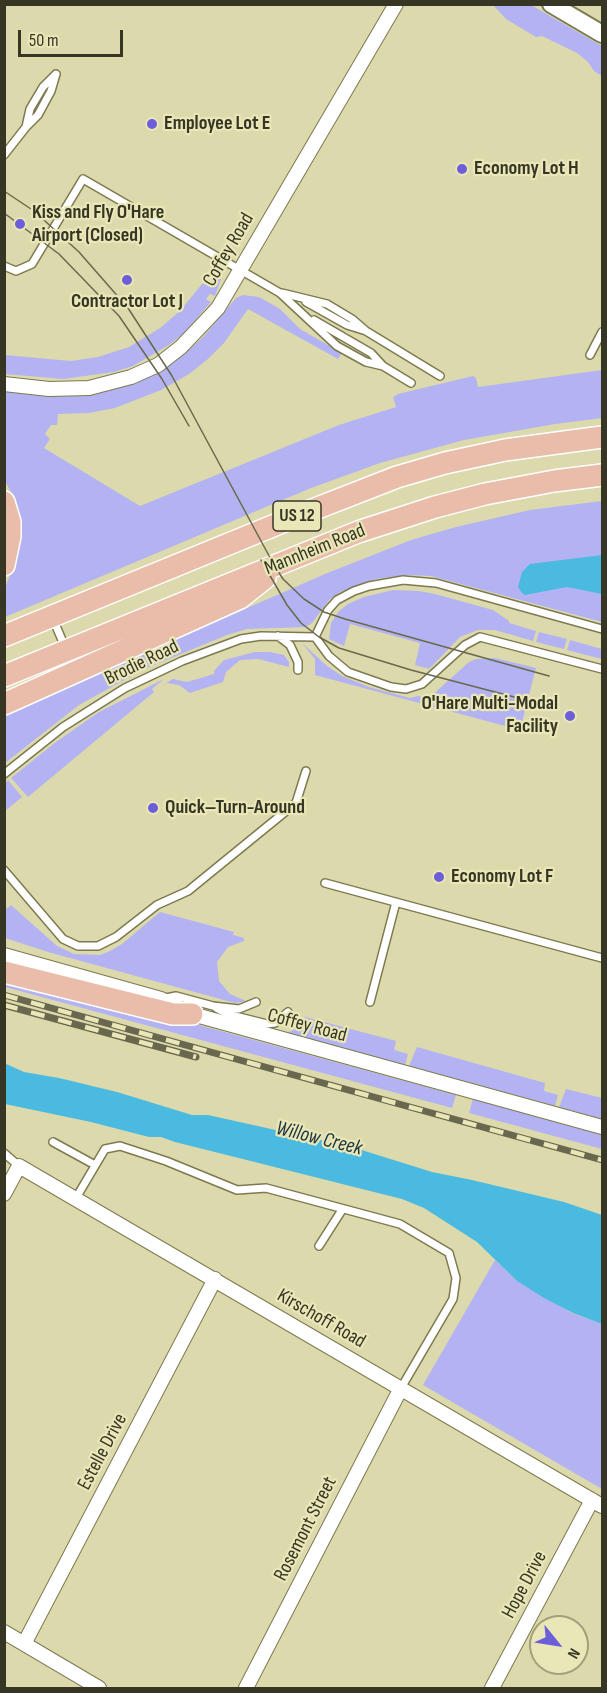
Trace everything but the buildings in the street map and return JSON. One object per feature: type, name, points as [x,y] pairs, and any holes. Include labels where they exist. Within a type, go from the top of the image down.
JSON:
[{"type":"main road","name":"Mannheim Road","points":[[4,636],[398,477],[445,463],[505,450],[603,437]]},
{"type":"main road","name":"Mannheim Road","points":[[4,676],[68,652],[358,532],[435,507],[485,494],[554,481],[603,476]]},
{"type":"main road","points":[[4,502],[10,522],[10,536],[4,565]]},
{"type":"main road","points":[[4,704],[240,598],[284,562]]},
{"type":"main road","points":[[4,972],[173,1014],[192,1014]]},
{"type":"street","name":"Coffey Road","points":[[4,384],[49,389],[89,388],[132,378],[158,365],[181,347],[218,308],[396,4]]},
{"type":"street","points":[[551,4],[603,34]]},
{"type":"street","name":"Coffey Road","points":[[4,955],[161,999],[192,1014],[603,1127]]},
{"type":"street","points":[[4,1194],[19,1166]]},
{"type":"street","name":"Kirschoff Road","points":[[19,1166],[597,1503]]},
{"type":"street","name":"Estelle Drive","points":[[24,1644],[215,1280]]},
{"type":"street","name":"Rosemont Street","points":[[246,1689],[401,1388]]},
{"type":"street","name":"Hope Drive","points":[[492,1689],[597,1503]]},
{"type":"street","points":[[4,1632],[99,1689]]},
{"type":"lane","points":[[4,155],[38,115],[51,91],[56,74],[43,87],[30,110],[26,127]]},
{"type":"lane","points":[[4,266],[16,271],[32,264],[83,178],[280,293],[337,346],[366,362],[383,366],[411,383]]},
{"type":"lane","points":[[280,293],[327,304],[352,319],[366,331],[440,376]]},
{"type":"lane","points":[[590,355],[603,332]]},
{"type":"lane","points":[[603,629],[436,583],[403,580],[369,586],[337,600],[328,610],[315,637],[329,656],[348,672],[391,687],[406,689],[422,684],[465,645],[480,637],[603,669]]},
{"type":"lane","points":[[52,617],[68,652]]},
{"type":"lane","points":[[278,636],[290,645],[298,662],[298,670]]},
{"type":"lane","name":"Brodie Road","points":[[4,774],[63,727],[133,684],[224,644],[241,639],[278,636],[315,637]]},
{"type":"lane","points":[[4,870],[63,939],[78,946],[98,946],[116,937],[157,905],[188,891],[296,803],[306,771]]},
{"type":"lane","points":[[325,883],[603,958]]},
{"type":"lane","points":[[370,1002],[396,903]]},
{"type":"lane","points":[[161,999],[176,996],[213,1006],[239,1009],[256,1002]]},
{"type":"lane","points":[[213,1006],[227,1014],[267,1024],[275,1023],[288,1012]]},
{"type":"lane","points":[[53,1142],[95,1165]]},
{"type":"lane","points":[[76,1198],[105,1149],[120,1146],[166,1161],[237,1190],[266,1188],[400,1224],[449,1253],[456,1278],[453,1299],[401,1388]]},
{"type":"lane","points":[[4,1153],[19,1166]]},
{"type":"lane","points":[[319,1246],[342,1210]]},
{"type":"shaded area","points":[[493,5],[531,5],[602,46],[602,76],[577,53],[542,36],[536,37],[506,19]]},
{"type":"shaded area","points":[[221,279],[215,296],[210,294],[206,299],[211,302],[184,333],[169,345],[133,366],[114,372],[63,379],[5,374],[5,355],[71,361],[98,357],[129,347],[160,328],[180,311],[202,284]]},
{"type":"shaded area","points":[[243,295],[259,297],[280,309],[300,329],[342,353],[338,359],[248,309],[224,343],[189,374],[161,390],[115,408],[89,413],[58,414],[57,425],[51,425],[45,434],[50,439],[44,448],[140,506],[339,425],[396,407],[393,397],[398,394],[473,376],[476,378],[478,387],[602,370],[602,418],[464,440],[380,463],[311,488],[5,617],[5,587],[12,571],[17,511],[13,496],[5,481],[5,391],[72,396],[107,391],[140,381],[189,350],[236,298]]},
{"type":"shaded area","points":[[602,501],[602,622],[431,576],[405,575],[376,579],[340,592],[329,600],[312,623],[306,627],[247,629],[142,670],[79,705],[5,763],[5,714],[325,574],[411,540],[530,510]]},
{"type":"shaded area","points":[[602,555],[602,594],[567,587],[525,595],[518,587],[522,572],[530,564]]},
{"type":"shaded area","points":[[393,590],[435,594],[493,610],[509,623],[536,631],[533,641],[495,630],[478,630],[460,637],[429,669],[415,665],[420,643],[350,624],[344,646],[329,639],[331,623],[339,611],[348,604],[364,597]]},
{"type":"shaded area","points":[[539,632],[567,639],[564,649],[536,642]]},
{"type":"shaded area","points":[[570,640],[602,649],[602,659],[567,650]]},
{"type":"shaded area","points":[[302,643],[327,666],[342,676],[369,687],[410,698],[418,696],[429,698],[469,662],[476,659],[495,658],[536,668],[520,730],[315,675],[315,659]]},
{"type":"shaded area","points":[[255,652],[284,655],[289,662],[289,667],[258,659],[240,660],[226,672],[223,682],[190,693],[179,685],[167,683],[161,686],[173,679],[187,682],[214,674],[224,660]]},
{"type":"shaded area","points":[[164,679],[152,689],[154,692],[28,797],[11,778],[56,742],[99,712]]},
{"type":"shaded area","points":[[8,780],[22,797],[5,811],[5,784]]},
{"type":"shaded area","points":[[11,905],[57,946],[74,954],[100,955],[110,951],[122,944],[160,912],[234,932],[233,935],[244,938],[244,941],[228,947],[217,962],[219,981],[230,994],[246,1001],[235,1003],[5,938],[5,910]]},
{"type":"shaded area","points":[[4,979],[129,1006],[456,1095],[452,1108],[5,987]]},
{"type":"shaded area","points":[[305,1017],[396,1041],[394,1050],[408,1054],[405,1065],[287,1033],[299,1027]]},
{"type":"shaded area","points":[[417,1047],[545,1083],[544,1091],[558,1095],[555,1106],[409,1066]]},
{"type":"shaded area","points":[[4,1063],[24,1072],[117,1092],[192,1115],[208,1115],[352,1147],[432,1172],[564,1202],[602,1215],[602,1324],[573,1313],[544,1298],[517,1281],[477,1242],[424,1208],[402,1199],[161,1137],[149,1137],[5,1104]]},
{"type":"shaded area","points":[[566,1089],[602,1098],[602,1119],[559,1107]]},
{"type":"shaded area","points":[[473,1099],[602,1135],[602,1149],[469,1113]]},
{"type":"shaded area","points":[[495,1260],[517,1281],[572,1313],[602,1324],[602,1489],[423,1385]]},
{"type":"tram line","points":[[4,191],[34,211],[79,252],[128,308],[172,376],[274,565],[283,579],[304,599],[324,612],[345,619],[549,676]]},
{"type":"tram line","points":[[4,213],[59,254],[119,316],[162,379],[189,426]]},
{"type":"tram line","points":[[261,560],[287,605],[301,623],[319,637],[339,648],[411,670],[541,704]]},
{"type":"railway","points":[[4,995],[602,1160]]},
{"type":"railway","points":[[4,1005],[196,1057]]},
{"type":"place","name":"Employee Lot E","points":[[152,124]]},
{"type":"place","name":"Economy Lot H","points":[[462,169]]},
{"type":"place","name":"Kiss and Fly O'Hare Airport (Closed)","points":[[20,224]]},
{"type":"place","name":"Contractor Lot J","points":[[127,280]]},
{"type":"place","name":"O'Hare Multi-Modal Facility","points":[[570,716]]},
{"type":"place","name":"Quick–Turn-Around","points":[[153,808]]},
{"type":"place","name":"Economy Lot F","points":[[439,877]]},
{"type":"water label","name":"Willow Creek","points":[[319,1139]]}]
